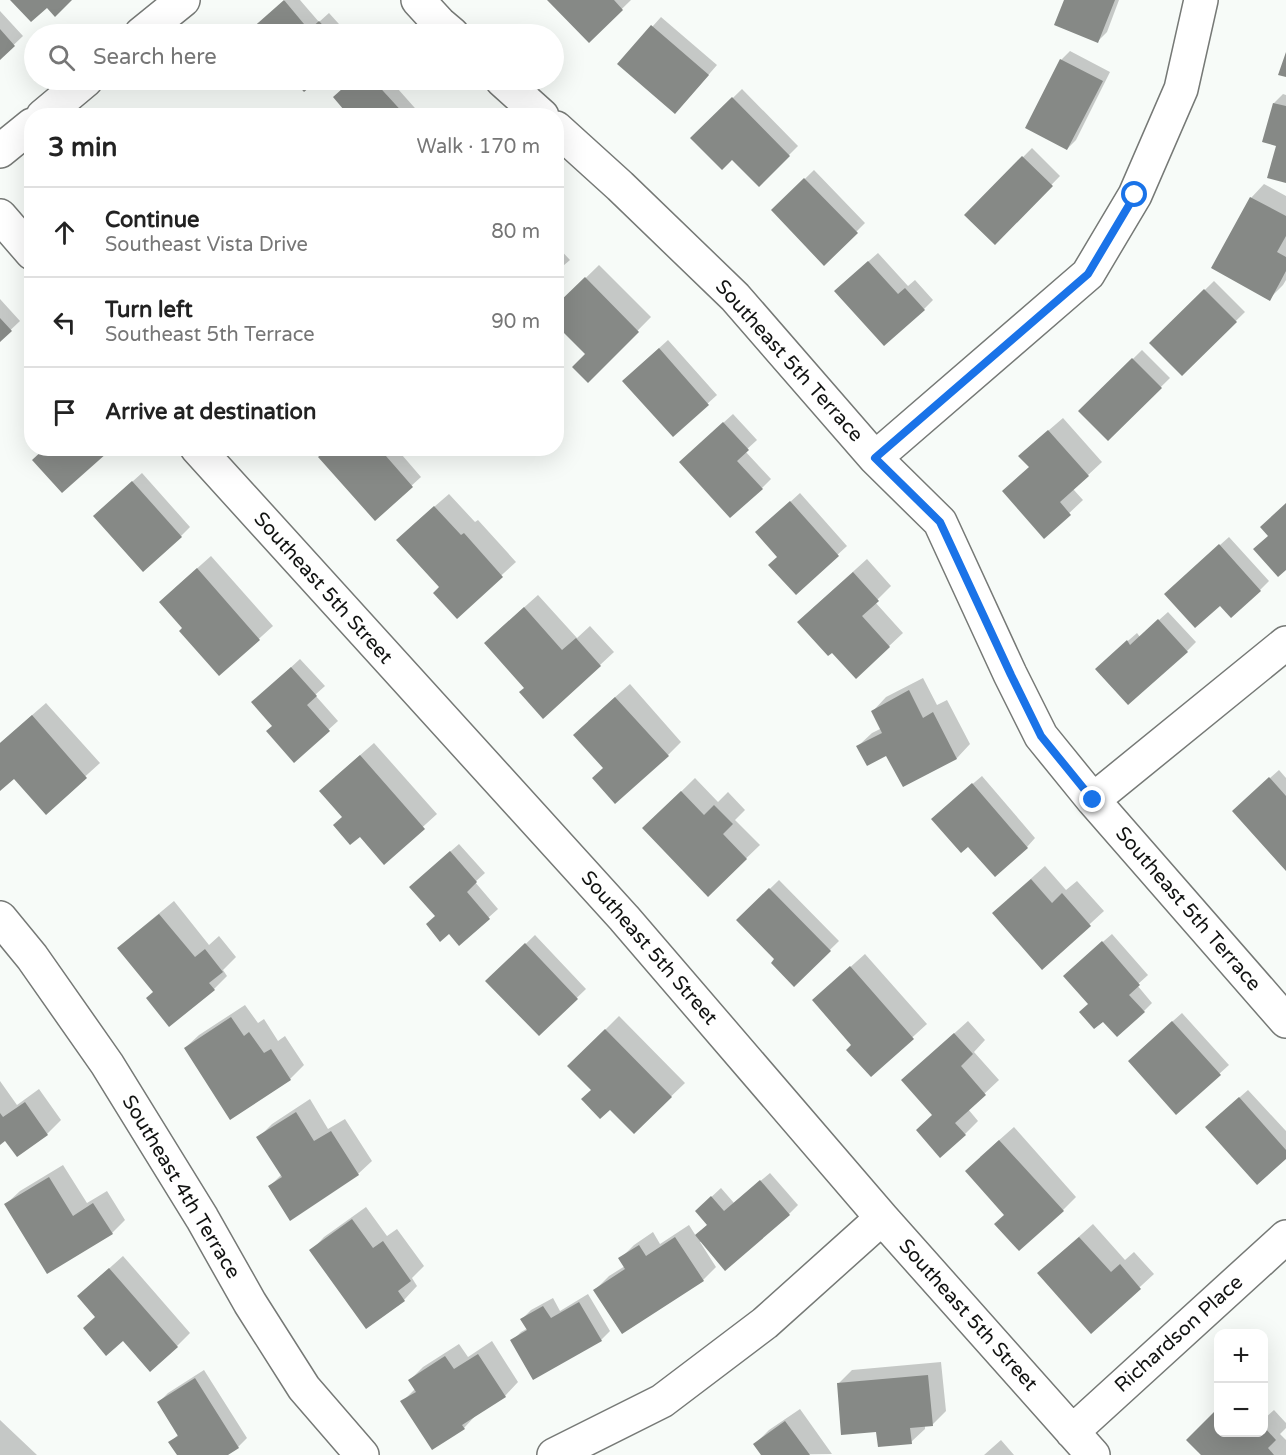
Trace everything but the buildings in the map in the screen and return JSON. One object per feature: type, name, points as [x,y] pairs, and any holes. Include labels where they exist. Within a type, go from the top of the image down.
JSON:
[{"type":"street","points":[[153,24],[183,0]]},
{"type":"street","points":[[418,0],[442,24]]},
{"type":"street","points":[[875,458],[1088,274],[1135,195],[1181,89],[1201,0]]},
{"type":"street","points":[[53,108],[74,90]]},
{"type":"street","points":[[513,90],[533,108]]},
{"type":"street","points":[[0,151],[24,132]]},
{"type":"street","name":"Southeast 5th Terrace","points":[[564,135],[735,297],[875,458],[940,522],[1041,736],[1093,800],[1286,1022]]},
{"type":"street","points":[[0,216],[24,244]]},
{"type":"street","name":"Southeast 5th Street","points":[[204,456],[624,918],[882,1218],[1083,1443]]},
{"type":"street","points":[[1093,800],[1286,643]]},
{"type":"street","name":"Southeast 4th Terrace","points":[[0,918],[32,957],[107,1064],[202,1218],[250,1303],[304,1388],[362,1455]]},
{"type":"street","points":[[554,1455],[662,1401],[765,1323],[882,1218]]},
{"type":"street","name":"Richardson Place","points":[[1083,1443],[1286,1237]]},
{"type":"route","points":[[1093,800],[1041,736],[940,522],[875,458],[1088,274],[1135,195]]}]
